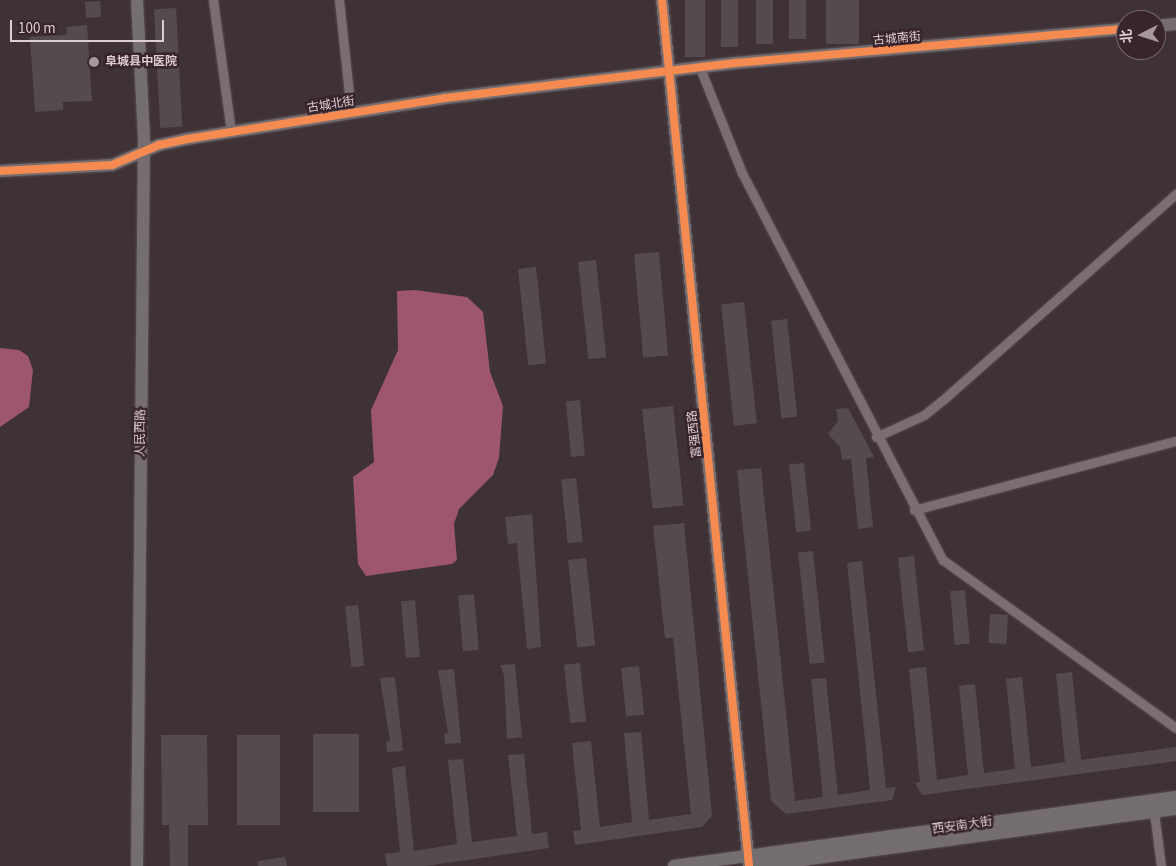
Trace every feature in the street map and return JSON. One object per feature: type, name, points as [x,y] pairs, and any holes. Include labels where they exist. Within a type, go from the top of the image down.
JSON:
[{"type":"street","name":"人民西路","points":[[137,0],[144,152],[137,866]]},
{"type":"street","points":[[212,0],[231,132]]},
{"type":"street","points":[[339,0],[351,113]]},
{"type":"street","name":"富强西路","points":[[662,0],[748,861]]},
{"type":"street","name":"古城南街","points":[[670,72],[1116,29]]},
{"type":"street","points":[[700,68],[742,173],[876,437],[936,549],[952,568],[1176,728]]},
{"type":"street","name":"古城北街","points":[[0,171],[94,168],[144,152],[159,145],[231,132],[351,113],[670,72]]},
{"type":"street","points":[[876,437],[938,404],[1176,194]]},
{"type":"street","points":[[914,510],[1176,441]]},
{"type":"street","name":"西安南大街","points":[[674,866],[748,861],[1176,797]]},
{"type":"street","name":"西安南大街","points":[[758,866],[1176,809]]},
{"type":"street","points":[[1154,812],[1161,866]]},
{"type":"shaded area","points":[[415,290],[467,297],[483,312],[490,372],[503,406],[499,458],[493,475],[459,509],[454,524],[457,560],[452,564],[366,576],[358,564],[353,477],[374,462],[371,410],[398,350],[397,291]]},
{"type":"shaded area","points":[[0,348],[19,350],[28,356],[33,370],[29,407],[0,427]]},
{"type":"building","points":[[685,0],[705,0],[705,57],[685,57]]},
{"type":"building","points":[[721,0],[738,0],[738,47],[721,47]]},
{"type":"building","points":[[756,0],[773,0],[773,44],[756,44]]},
{"type":"building","points":[[789,0],[806,0],[806,39],[789,39]]},
{"type":"building","points":[[826,0],[859,0],[859,44],[826,44]]},
{"type":"building","points":[[100,1],[101,17],[86,18],[85,2]]},
{"type":"building","points":[[176,8],[182,127],[160,128],[154,9]]},
{"type":"building","points":[[87,25],[92,101],[63,102],[63,110],[35,112],[30,37],[67,35],[66,27]]},
{"type":"building","points":[[659,252],[668,356],[643,358],[634,254]]},
{"type":"building","points":[[596,260],[606,357],[588,359],[578,262]]},
{"type":"building","points":[[536,267],[546,363],[528,365],[518,269]]},
{"type":"building","points":[[744,302],[757,423],[734,426],[721,304]]},
{"type":"building","points":[[787,319],[797,416],[781,418],[771,321]]},
{"type":"building","points":[[580,400],[585,456],[571,457],[566,401]]},
{"type":"building","points":[[673,406],[683,505],[653,509],[642,409]]},
{"type":"building","points":[[848,408],[874,457],[866,458],[873,527],[858,529],[851,459],[842,460],[840,447],[828,434],[838,421],[836,409]]},
{"type":"building","points":[[804,463],[811,531],[796,532],[789,465]]},
{"type":"building","points":[[761,468],[795,801],[823,797],[811,679],[826,678],[838,795],[870,790],[847,563],[862,561],[886,788],[896,787],[892,800],[786,814],[771,801],[737,470]]},
{"type":"building","points":[[576,478],[583,542],[568,543],[561,480]]},
{"type":"building","points":[[532,514],[541,647],[527,649],[517,543],[508,544],[505,517]]},
{"type":"building","points":[[684,523],[712,816],[702,827],[575,845],[573,831],[581,830],[572,743],[591,741],[600,827],[632,822],[624,733],[641,732],[649,820],[691,814],[673,638],[665,638],[653,526]]},
{"type":"building","points":[[813,551],[825,662],[810,664],[798,553]]},
{"type":"building","points":[[914,556],[924,650],[908,652],[898,558]]},
{"type":"building","points":[[586,558],[595,646],[577,647],[568,560]]},
{"type":"building","points":[[965,590],[970,644],[955,645],[950,591]]},
{"type":"building","points":[[474,594],[479,650],[463,651],[458,595]]},
{"type":"building","points":[[415,600],[420,657],[406,658],[401,601]]},
{"type":"building","points":[[358,605],[364,666],[351,667],[345,606]]},
{"type":"building","points":[[990,614],[1008,615],[1006,644],[988,643]]},
{"type":"building","points":[[580,663],[586,722],[570,723],[564,665]]},
{"type":"building","points":[[515,664],[522,737],[507,739],[504,675],[500,665]]},
{"type":"building","points":[[639,666],[644,715],[626,717],[621,668]]},
{"type":"building","points":[[926,667],[937,780],[968,775],[959,686],[975,684],[984,773],[1015,769],[1006,679],[1022,677],[1031,767],[1065,762],[1056,674],[1072,672],[1081,760],[1176,747],[1176,761],[922,795],[915,783],[920,782],[909,669]]},
{"type":"building","points":[[454,669],[461,743],[445,744],[444,734],[448,733],[438,670]]},
{"type":"building","points":[[395,677],[403,751],[387,752],[386,742],[390,741],[380,678]]},
{"type":"building","points":[[313,734],[359,734],[359,812],[313,812]]},
{"type":"building","points":[[161,735],[207,735],[208,825],[188,825],[188,866],[170,866],[169,825],[162,825]]},
{"type":"building","points":[[237,735],[280,735],[280,825],[237,825]]},
{"type":"building","points":[[524,754],[532,834],[547,832],[549,848],[425,866],[387,866],[385,854],[400,852],[392,768],[405,766],[414,851],[457,844],[448,760],[463,759],[472,842],[517,836],[508,755]]},
{"type":"building","points":[[285,857],[287,866],[258,866],[258,861]]},
{"type":"cycle path","points":[[662,0],[749,866]]},
{"type":"cycle path","points":[[0,171],[112,165],[159,145],[187,139],[445,98],[735,63],[1116,30]]},
{"type":"place","name":"阜城县中医院","points":[[94,62]]}]
